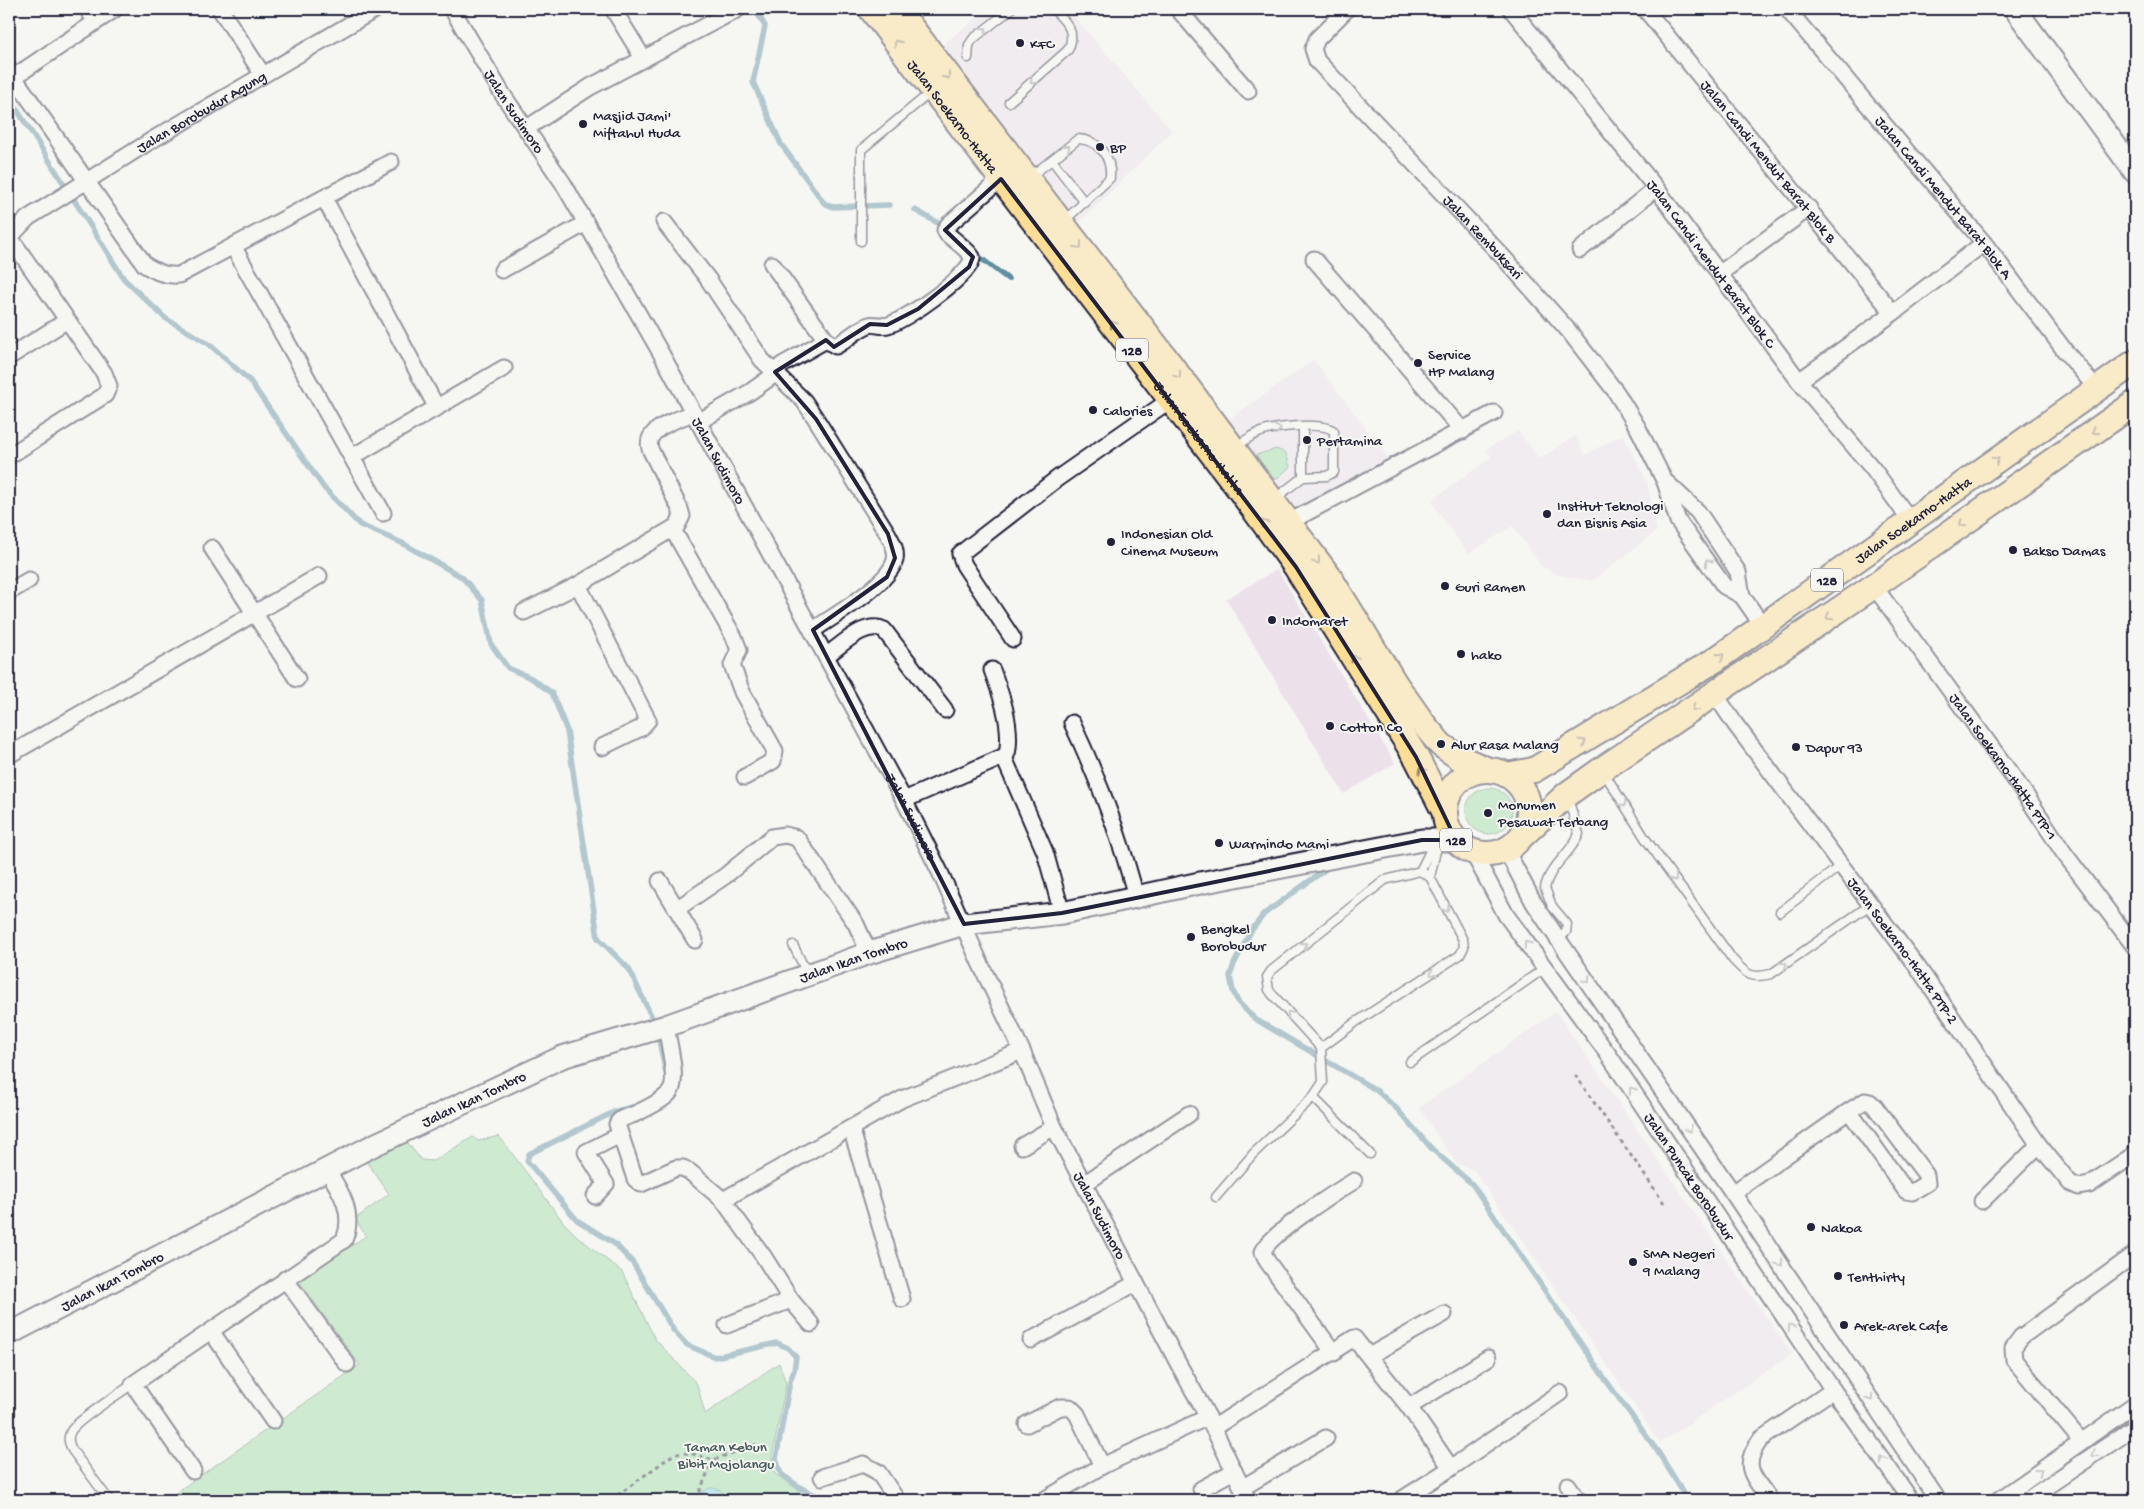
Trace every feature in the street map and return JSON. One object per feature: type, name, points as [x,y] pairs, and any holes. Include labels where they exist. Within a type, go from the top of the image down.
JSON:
[{"type":"main road","name":"Jalan Soekarno-Hatta","points":[[881,10],[932,91],[1296,567],[1416,757],[1445,813],[1450,842]]},
{"type":"main road","name":"Jalan Soekarno-Hatta","points":[[881,10],[1028,178],[1234,448],[1330,578],[1396,685],[1425,726],[1441,745],[1460,758],[1497,772],[1519,784],[1528,801],[1530,813],[1528,824],[1514,842]]},
{"type":"main road","name":"Jalan Soekarno-Hatta","points":[[1445,813],[1448,797],[1456,782],[1465,776],[1534,770],[1715,660],[2135,362]]},
{"type":"main road","name":"128","points":[[1450,842],[1489,854],[1514,842],[1566,795],[1601,770],[1874,586],[2135,402]]},
{"type":"main road","points":[[1910,520],[1931,546]]},
{"type":"street","points":[[115,9],[92,15],[11,74],[82,185],[145,264],[156,272],[167,276],[179,275],[391,162]]},
{"type":"street","points":[[220,9],[262,75]]},
{"type":"street","name":"Jalan Borobudur Agung","points":[[9,237],[28,218],[152,140],[376,9]]},
{"type":"street","name":"Jalan Sudimoro","points":[[452,9],[503,95],[563,183],[586,223],[695,417],[904,800],[964,924],[1054,1126],[1211,1423],[1245,1494]]},
{"type":"street","points":[[613,9],[643,58]]},
{"type":"street","points":[[527,128],[590,87],[738,9]]},
{"type":"street","points":[[1178,9],[1248,91]]},
{"type":"street","name":"Jalan Rembuksari","points":[[1347,9],[1317,39],[1313,49],[1317,61],[1503,257],[1568,330],[1616,392],[1638,428],[1665,482],[1678,521],[1724,586],[1742,596]]},
{"type":"street","name":"Jalan Candi Mendut Barat Blok C","points":[[1511,9],[1656,188],[1799,381],[1873,469],[1910,520]]},
{"type":"street","name":"Jalan Candi Mendut Barat Blok B","points":[[1645,9],[1893,313]]},
{"type":"street","name":"Jalan Candi Mendut Barat Blok A","points":[[1787,9],[1984,243],[2065,351],[2096,388]]},
{"type":"street","points":[[2015,9],[2135,172]]},
{"type":"street","points":[[772,264],[826,340],[836,346],[870,324],[887,325],[918,309],[947,288],[969,267],[972,258],[947,234],[947,227],[1001,179]]},
{"type":"street","points":[[1580,250],[1656,188]]},
{"type":"street","points":[[324,198],[437,408]]},
{"type":"street","points":[[1719,274],[1809,208]]},
{"type":"street","name":"Jalan Borobudur Agung","points":[[9,220],[28,218]]},
{"type":"street","points":[[664,222],[708,279],[754,350],[804,401],[888,534],[895,550],[895,558],[887,577],[812,630]]},
{"type":"street","points":[[502,270],[586,223]]},
{"type":"street","points":[[9,237],[108,380],[106,393],[9,456]]},
{"type":"street","points":[[1799,381],[1893,313],[1984,243]]},
{"type":"street","points":[[233,246],[383,513]]},
{"type":"street","points":[[1314,259],[1463,431]]},
{"type":"street","points":[[9,357],[66,321]]},
{"type":"street","points":[[524,612],[578,585],[673,530],[680,522],[681,514],[651,451],[649,442],[653,432],[695,417],[750,392],[782,365],[826,340]]},
{"type":"street","points":[[352,457],[504,368]]},
{"type":"street","points":[[1013,639],[964,564],[960,554],[1058,478],[1170,400]]},
{"type":"street","points":[[1289,522],[1494,414]]},
{"type":"street","name":"Jalan Rembuksari","points":[[1665,482],[1698,512],[1738,572],[1742,596],[1763,626]]},
{"type":"street","points":[[673,530],[734,637],[738,651],[732,665],[742,692],[775,751],[773,761],[745,777]]},
{"type":"street","points":[[212,548],[297,678]]},
{"type":"street","points":[[9,755],[319,576]]},
{"type":"street","points":[[9,592],[29,580]]},
{"type":"street","points":[[578,585],[648,720],[641,728],[602,747]]},
{"type":"street","name":"Jalan Soekarno-Hatta PTP-1","points":[[1874,586],[2021,788],[2064,853],[2135,947]]},
{"type":"street","points":[[826,656],[867,628],[884,630],[945,710]]},
{"type":"street","points":[[992,670],[1001,693],[1006,718],[1008,748],[1004,760],[1045,852],[1062,913]]},
{"type":"street","name":"Jalan Soekarno-Hatta PTP-2","points":[[1715,694],[1734,724],[1919,969],[2039,1145],[2070,1183],[2079,1187],[2089,1185],[2135,1154]]},
{"type":"street","points":[[1072,723],[1096,773],[1120,839],[1136,896]]},
{"type":"street","points":[[904,800],[1005,756]]},
{"type":"street","points":[[678,908],[725,876],[772,837],[789,836],[797,838],[856,924],[869,953]]},
{"type":"street","points":[[964,924],[1062,913],[1136,896],[1450,842]]},
{"type":"street","name":"Jalan Puncak Borobudur","points":[[1450,842],[1608,1054],[1833,1390],[1911,1500]]},
{"type":"street","name":"Jalan Puncak Borobudur","points":[[1514,842],[1534,903],[1799,1290],[1938,1500]]},
{"type":"street","points":[[660,881],[678,908],[695,940]]},
{"type":"street","name":"Jalan Ikan Tombro","points":[[9,1334],[434,1115],[562,1057],[666,1026],[869,953],[964,924]]},
{"type":"street","points":[[666,1026],[674,1075],[672,1091],[664,1098],[636,1114],[620,1119],[617,1124],[638,1182],[645,1182],[676,1168],[683,1168],[723,1200],[764,1257],[791,1300],[811,1324]]},
{"type":"street","points":[[1608,1054],[1628,1040]]},
{"type":"street","points":[[723,1200],[902,1099],[1022,1051]]},
{"type":"street","points":[[1733,1193],[1849,1110],[1865,1101],[1871,1103],[1926,1175],[1927,1183],[1912,1192],[1906,1191],[1849,1110]]},
{"type":"street","points":[[1084,1184],[1189,1114]]},
{"type":"street","points":[[1022,1146],[1054,1126]]},
{"type":"street","points":[[851,1128],[902,1299]]},
{"type":"street","points":[[595,1196],[606,1184],[586,1152],[620,1135]]},
{"type":"street","points":[[1982,1201],[2039,1145]]},
{"type":"street","points":[[194,1471],[133,1384],[211,1332],[284,1279],[344,1240],[347,1212],[345,1199],[327,1170]]},
{"type":"street","points":[[1334,1353],[1267,1261],[1263,1252],[1267,1244],[1354,1180]]},
{"type":"street","points":[[2081,1441],[2014,1360],[2013,1348],[2021,1337],[2135,1254]]},
{"type":"street","points":[[284,1279],[347,1364]]},
{"type":"street","points":[[1031,1340],[1136,1284]]},
{"type":"street","points":[[1776,1304],[1799,1290]]},
{"type":"street","points":[[727,1325],[791,1300]]},
{"type":"street","points":[[1369,1356],[1444,1314]]},
{"type":"street","points":[[211,1332],[273,1421]]},
{"type":"street","points":[[1044,1500],[1102,1466],[1211,1423],[1334,1353],[1354,1338],[1409,1407],[1451,1468]]},
{"type":"street","points":[[1409,1407],[1488,1358]]},
{"type":"street","points":[[1770,1500],[1753,1477],[1750,1468],[1749,1459],[1754,1449],[1761,1439],[1833,1390]]},
{"type":"street","points":[[1401,1500],[1560,1393]]},
{"type":"street","points":[[2000,1500],[2135,1404]]},
{"type":"street","points":[[1027,1424],[1060,1407],[1070,1407],[1077,1414],[1102,1466]]},
{"type":"street","points":[[2027,1500],[2135,1426]]},
{"type":"street","points":[[1245,1494],[1326,1438]]},
{"type":"street","points":[[822,1477],[863,1464],[878,1472],[897,1500]]},
{"type":"street","points":[[1201,1489],[1234,1471]]},
{"type":"street","points":[[1568,1485],[1578,1500]]},
{"type":"lane","points":[[968,58],[969,45],[973,39],[1012,9]]},
{"type":"lane","points":[[1009,102],[1068,50],[1073,40],[1071,30],[1053,9]]},
{"type":"lane","points":[[861,241],[861,150],[932,91]]},
{"type":"lane","points":[[1028,178],[1078,139],[1089,140],[1108,155],[1111,168],[1110,178],[1062,224]]},
{"type":"lane","points":[[1052,160],[1085,203]]},
{"type":"lane","points":[[1234,448],[1257,434],[1287,426],[1327,427],[1334,431],[1334,472],[1328,476],[1303,477],[1273,500]]},
{"type":"lane","points":[[1303,427],[1303,477]]},
{"type":"lane","points":[[1601,770],[1645,838],[1733,960],[1746,974],[1758,978],[1772,974],[1870,905]]},
{"type":"lane","points":[[1558,939],[1566,932],[1567,924],[1552,906],[1545,888],[1550,874],[1574,846],[1579,834],[1566,795]]},
{"type":"lane","points":[[1420,871],[1429,853],[1450,842]]},
{"type":"lane","points":[[1430,877],[1450,842]]},
{"type":"lane","points":[[1780,912],[1840,866]]},
{"type":"lane","points":[[1216,1197],[1253,1154],[1313,1097],[1321,1086],[1323,1076],[1321,1050],[1269,990],[1267,977],[1271,971],[1385,880],[1420,871],[1430,877],[1463,940],[1464,947],[1460,955],[1356,1022],[1321,1050]]},
{"type":"lane","points":[[793,945],[808,975]]},
{"type":"lane","points":[[1410,1062],[1545,968]]},
{"type":"lane","points":[[1313,1097],[1370,1154]]},
{"type":"lane","points":[[109,1500],[72,1450],[68,1440],[69,1434],[72,1429],[96,1410],[133,1384]]},
{"type":"path","points":[[1575,1075],[1664,1203]]},
{"type":"path","points":[[610,1500],[674,1454],[690,1453],[713,1460],[757,1444]]},
{"type":"path","points":[[699,1498],[713,1460]]},
{"type":"highlighted area","points":[[1001,179],[1296,567],[1416,757],[1456,840],[1422,840],[1062,913],[964,924],[813,630],[887,577],[895,558],[888,534],[816,419],[775,372],[826,340],[834,347],[870,324],[887,325],[918,309],[969,267],[973,257],[945,230]]},
{"type":"shaded area","points":[[988,9],[1068,9],[1172,131],[1078,224],[937,49]]},
{"type":"shaded area","name":"Pertamina","points":[[1314,360],[1389,459],[1292,509],[1225,422]]},
{"type":"shaded area","name":"Institut Teknologi dan Bisnis Asia","points":[[1518,431],[1540,459],[1575,436],[1585,455],[1623,434],[1647,482],[1657,531],[1592,581],[1558,575],[1541,566],[1513,526],[1468,554],[1431,501],[1491,457],[1486,449]]},
{"type":"shaded area","points":[[1277,569],[1395,763],[1344,794],[1226,599]]},
{"type":"shaded area","name":"SMA Negeri 9 Malang","points":[[1556,1012],[1792,1354],[1660,1443],[1474,1170],[1457,1164],[1419,1108]]},
{"type":"green space","points":[[1276,449],[1286,453],[1290,467],[1275,480],[1256,455]]},
{"type":"green space","points":[[1494,788],[1506,794],[1511,802],[1511,820],[1506,828],[1498,833],[1484,834],[1472,828],[1467,820],[1466,806],[1472,794],[1480,789]]},
{"type":"green space","name":"Taman Kebun Bibit Mojolangu","points":[[499,1136],[564,1223],[577,1236],[622,1272],[655,1339],[697,1384],[705,1414],[779,1363],[786,1383],[772,1457],[774,1473],[810,1498],[806,1500],[165,1500],[360,1365],[299,1281],[366,1236],[355,1219],[389,1194],[365,1159],[404,1138],[421,1160],[433,1161],[473,1137],[478,1141]]},
{"type":"water","points":[[709,1488],[720,1491],[727,1500],[691,1500]]},
{"type":"waterway","points":[[755,9],[765,26],[753,82],[781,144],[824,203],[833,207],[889,205]]},
{"type":"waterway","points":[[2126,9],[2135,20]]},
{"type":"waterway","points":[[9,97],[124,279],[165,318],[209,344],[250,381],[324,488],[360,525],[402,543],[462,577],[482,600],[491,644],[508,668],[531,678],[552,693],[567,731],[598,938],[629,969],[655,1024]]},
{"type":"waterway","points":[[915,210],[945,227]]},
{"type":"waterway","points":[[974,253],[1008,279]]},
{"type":"waterway","points":[[1326,869],[1264,914],[1251,931],[1230,976],[1233,991],[1238,1002],[1255,1019],[1376,1090],[1396,1108],[1432,1149],[1472,1184],[1605,1379],[1658,1452],[1688,1500]]},
{"type":"waterway","points":[[659,1041],[667,1078]]},
{"type":"waterway","points":[[640,1105],[616,1111],[529,1154],[527,1161],[577,1220],[615,1244],[633,1263],[674,1331],[687,1345],[715,1357],[777,1343],[788,1348],[796,1357],[776,1459],[781,1474],[801,1488],[825,1500]]},
{"type":"place","name":"KFC","points":[[1020,43]]},
{"type":"place","name":"Masjid Jami' Miftahul Huda","points":[[583,124]]},
{"type":"place","name":"BP","points":[[1100,147]]},
{"type":"place","name":"Service HP Malang","points":[[1418,363]]},
{"type":"place","name":"Calories","points":[[1093,410]]},
{"type":"place","name":"Pertamina","points":[[1307,440]]},
{"type":"place","name":"Institut Teknologi dan Bisnis Asia","points":[[1547,514]]},
{"type":"place","name":"Indonesian Old Cinema Museum","points":[[1111,542]]},
{"type":"place","name":"Bakso Damas","points":[[2013,550]]},
{"type":"place","name":"Guri Ramen","points":[[1445,586]]},
{"type":"place","name":"Indomaret","points":[[1272,620]]},
{"type":"place","name":"hako","points":[[1461,654]]},
{"type":"place","name":"Cotton Co","points":[[1330,726]]},
{"type":"place","name":"Alur Rasa Malang","points":[[1441,744]]},
{"type":"place","name":"Dapur 93","points":[[1796,747]]},
{"type":"place","name":"Monumen Pesawat Terbang","points":[[1488,813]]},
{"type":"place","name":"Warmindo Mami","points":[[1219,843]]},
{"type":"place","name":"Bengkel Borobudur","points":[[1191,937]]},
{"type":"place","name":"Nakoa","points":[[1811,1227]]},
{"type":"place","name":"SMA Negeri 9 Malang","points":[[1633,1262]]},
{"type":"place","name":"Tenthirty","points":[[1838,1276]]},
{"type":"place","name":"Arek-arek Cafe","points":[[1844,1325]]}]
